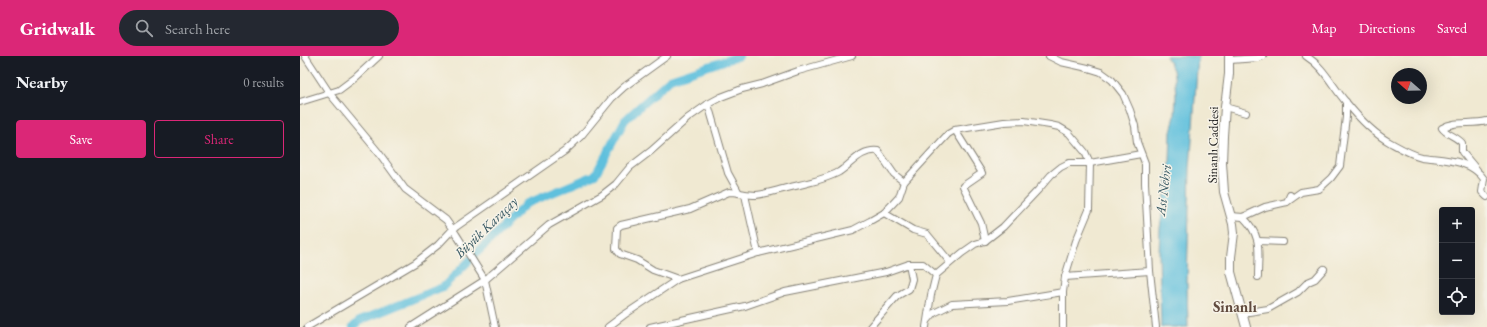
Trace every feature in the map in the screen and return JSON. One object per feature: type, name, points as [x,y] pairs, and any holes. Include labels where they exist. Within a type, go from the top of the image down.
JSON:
[{"type":"main road","name":"Sinanlı Caddesi","points":[[1230,58],[1225,107],[1222,163],[1224,192],[1234,233],[1230,272],[1246,327]]},
{"type":"street","points":[[305,56],[330,94],[379,152],[405,189],[446,220],[455,232],[485,280],[495,327]]},
{"type":"street","points":[[300,102],[339,90],[355,78],[378,56]]},
{"type":"street","points":[[307,327],[415,263],[565,151],[582,136],[612,98],[624,87],[666,56]]},
{"type":"street","points":[[411,327],[485,280],[549,225],[602,195],[616,184],[630,167],[708,104],[726,95],[762,84],[798,70],[852,56]]},
{"type":"street","points":[[1049,56],[1061,62],[1101,72],[1112,80],[1123,94],[1130,110],[1135,126],[1137,142],[1145,163],[1150,271],[1156,327]]},
{"type":"street","points":[[1230,58],[1258,58],[1264,56]]},
{"type":"street","points":[[1306,56],[1321,68],[1346,102],[1374,132],[1390,143],[1421,156],[1462,163],[1480,173]]},
{"type":"street","points":[[1231,216],[1243,217],[1265,207],[1287,202],[1301,192],[1319,189],[1331,178],[1340,166],[1346,117],[1346,102]]},
{"type":"street","points":[[708,104],[728,173],[742,194],[758,253]]},
{"type":"street","points":[[1225,107],[1246,113]]},
{"type":"street","points":[[1487,121],[1475,124],[1450,123],[1442,128],[1445,133],[1456,137],[1462,143],[1462,152],[1484,179],[1482,192],[1487,197]]},
{"type":"street","points":[[608,327],[624,314],[678,279],[758,253],[853,230],[884,212],[899,197],[904,182],[948,134],[955,130],[1004,122],[1024,122],[1059,127],[1069,133],[1085,152],[1090,163],[1089,210],[1076,241],[1065,277],[1063,292],[1063,327]]},
{"type":"street","points":[[955,130],[982,173],[963,186],[980,223],[985,241]]},
{"type":"street","points":[[678,279],[653,270],[636,260],[620,254],[616,249],[617,228],[621,225],[690,210],[729,192],[758,195],[821,180],[840,171],[854,159],[871,150],[878,150],[894,174],[904,182]]},
{"type":"street","points":[[926,324],[936,275],[950,262],[975,244],[985,241],[1003,227],[1051,175],[1069,163],[1090,163],[1141,154]]},
{"type":"street","points":[[1287,202],[1290,195]]},
{"type":"street","points":[[884,212],[913,230],[927,234],[950,262]]},
{"type":"street","points":[[1243,217],[1251,225],[1258,241],[1258,277]]},
{"type":"street","points":[[1258,241],[1283,242]]},
{"type":"street","points":[[650,327],[744,306],[785,292],[886,272],[909,264],[923,264],[936,275]]},
{"type":"street","points":[[870,327],[897,296],[909,289],[912,279],[909,264]]},
{"type":"street","points":[[1242,312],[1268,309],[1298,292],[1308,282],[1315,279],[1324,269]]},
{"type":"street","points":[[1065,277],[1150,271]]},
{"type":"street","points":[[926,324],[934,313],[952,304],[1008,301],[1063,292]]},
{"type":"water","points":[[1166,56],[1198,56],[1190,168],[1187,283],[1188,327],[1161,327],[1159,254],[1160,228],[1170,162],[1171,132],[1175,115],[1176,95],[1173,70]]},
{"type":"waterway","name":"Büyük Karaçay","points":[[353,327],[359,321],[443,287],[526,204],[595,175],[625,120],[670,79],[739,56]]},
{"type":"district","name":"Sinanlı","points":[[1235,306]]},
{"type":"water label","name":"Asi Nehri","points":[[1163,190]]}]
